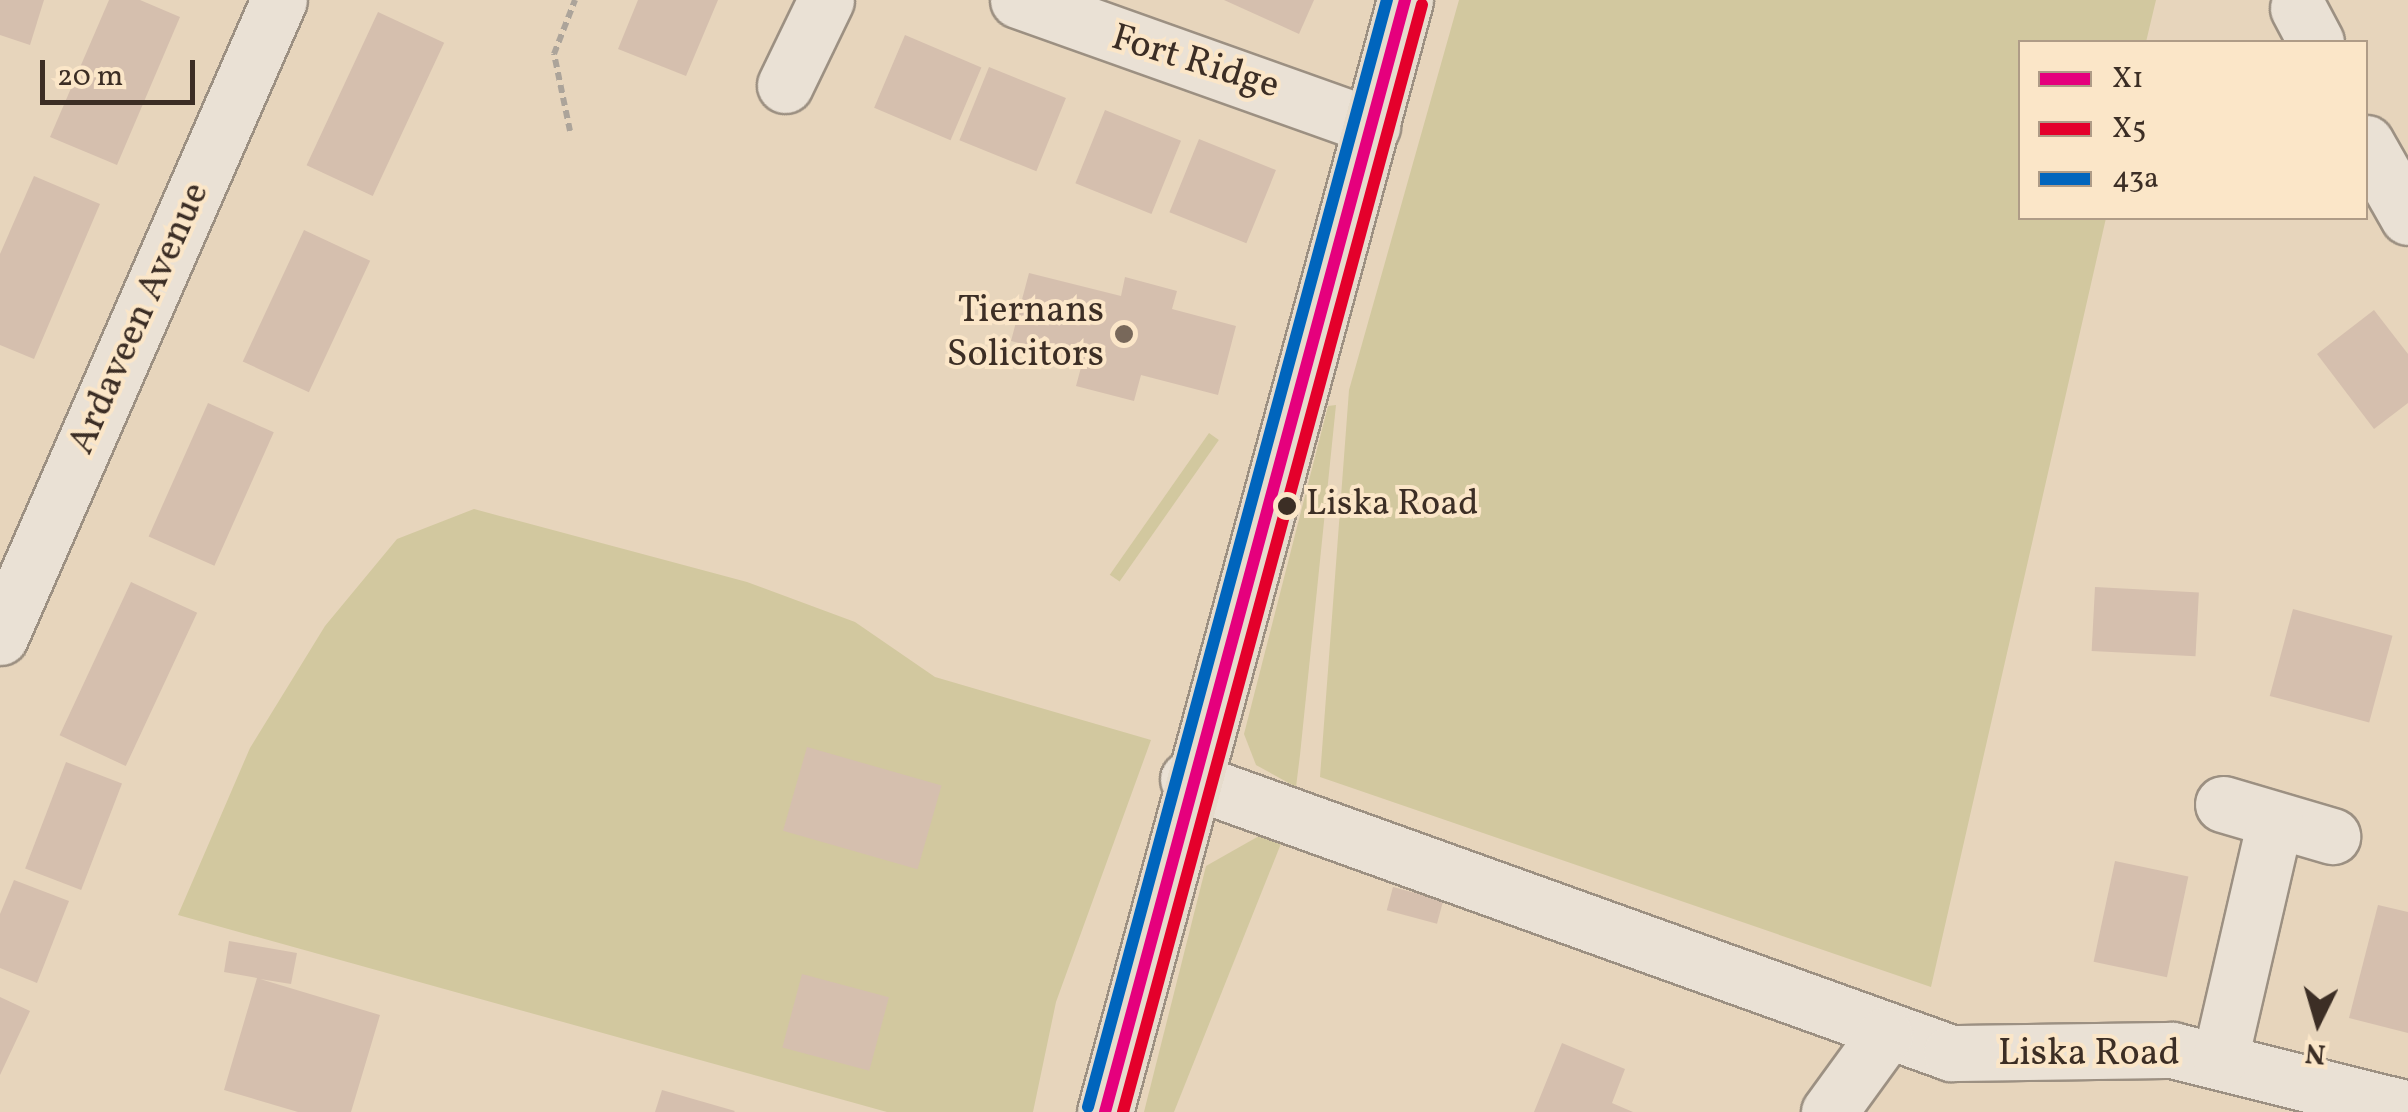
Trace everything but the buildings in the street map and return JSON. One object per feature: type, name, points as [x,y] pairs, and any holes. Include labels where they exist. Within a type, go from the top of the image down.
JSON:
[{"type":"main road","points":[[1105,1112],[1188,779],[1405,0]]},
{"type":"street","name":"Ardaveen Avenue","points":[[1,632],[279,0]]},
{"type":"street","points":[[785,85],[826,0]]},
{"type":"street","name":"Fort Ridge","points":[[1018,0],[1372,126]]},
{"type":"street","points":[[2368,147],[2408,218]]},
{"type":"street","name":"Liska Road","points":[[1188,779],[1885,1035],[1950,1053],[2172,1050],[2408,1109]]},
{"type":"street","points":[[2223,804],[2332,836]]},
{"type":"street","points":[[2220,1059],[2275,820]]},
{"type":"street","points":[[1829,1112],[1885,1035]]},
{"type":"path","points":[[570,130],[554,54],[575,0]]},
{"type":"shaded area","points":[[1459,0],[2156,0],[2146,40],[2018,40],[2018,220],[2106,220],[1931,987],[1320,777],[1349,390]]},
{"type":"shaded area","points":[[1336,405],[1296,787],[1256,765],[1244,734],[1328,406]]},
{"type":"shaded area","points":[[1209,433],[1219,440],[1120,582],[1110,575]]},
{"type":"shaded area","points":[[474,509],[747,582],[855,622],[935,677],[1151,740],[1056,1002],[1033,1112],[887,1112],[178,915],[250,748],[325,626],[397,539]]},
{"type":"shaded area","points":[[1259,836],[1284,836],[1174,1112],[1144,1112],[1206,866]]},
{"type":"transit line","name":"43a","points":[[1088,1107],[1387,0]]},
{"type":"transit line","name":"X1","points":[[1105,1112],[1405,0]]},
{"type":"transit line","name":"X5","points":[[1123,1112],[1422,5]]},
{"type":"place","name":"Tiernans Solicitors","points":[[1124,334]]},
{"type":"place","name":"Liska Road","points":[[1287,506]]}]
